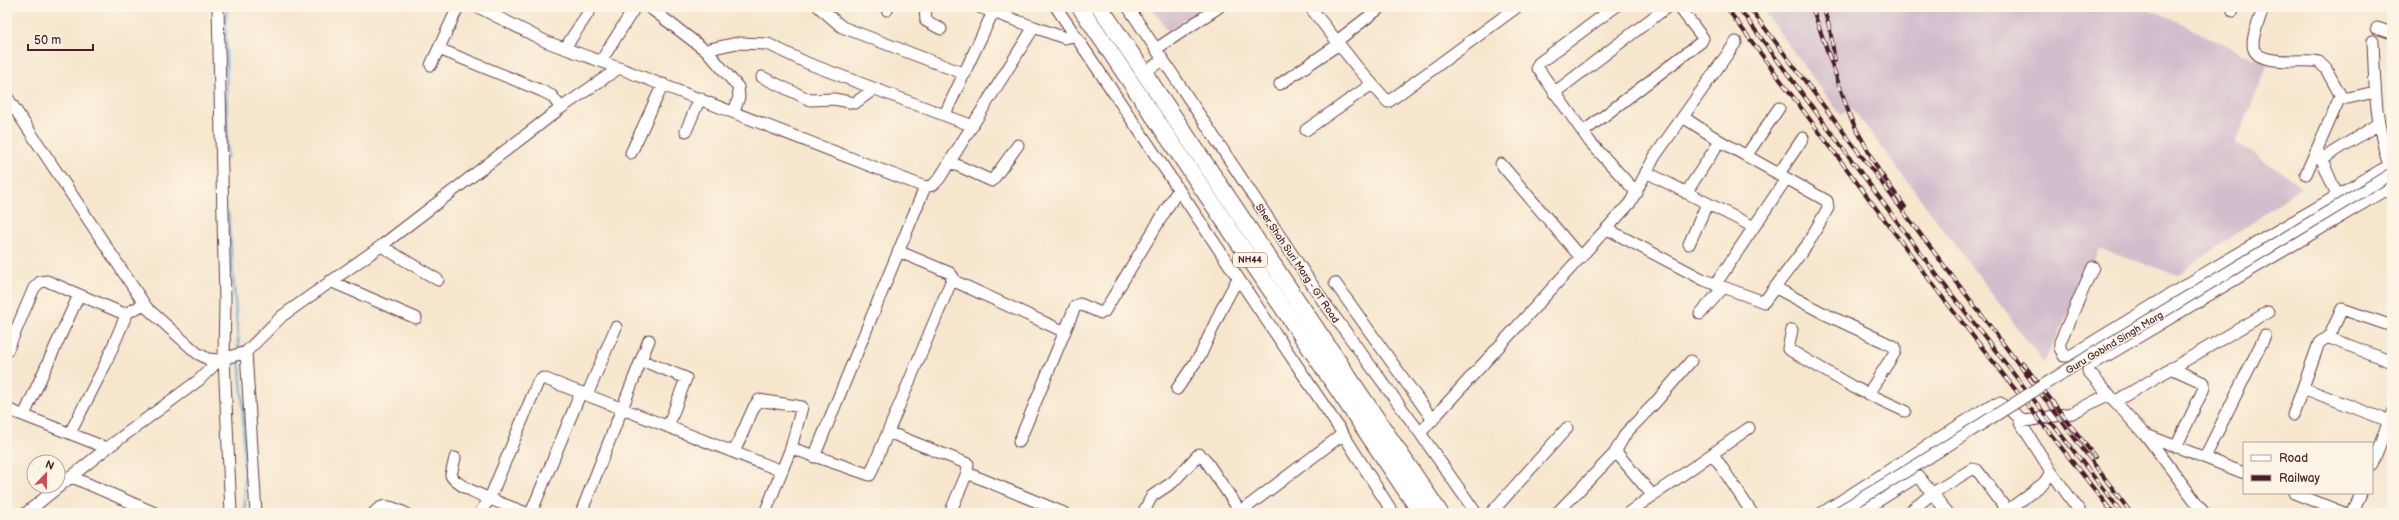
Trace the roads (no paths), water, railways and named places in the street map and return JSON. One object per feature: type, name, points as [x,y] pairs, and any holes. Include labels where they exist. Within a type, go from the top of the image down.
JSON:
[{"type":"highway","name":"NH44","points":[[1080,7],[1421,513]]},
{"type":"highway","name":"NH44","points":[[1100,7],[1440,513]]},
{"type":"street","points":[[218,7],[225,293],[225,358],[231,513]]},
{"type":"street","points":[[432,65],[458,7]]},
{"type":"street","points":[[478,7],[547,42],[700,98],[925,187],[937,182],[1034,28]]},
{"type":"street","points":[[565,48],[592,7]]},
{"type":"street","points":[[601,61],[635,7]]},
{"type":"street","points":[[649,7],[707,50],[738,87],[739,97],[734,112]]},
{"type":"street","points":[[819,7],[842,27],[965,74]]},
{"type":"street","points":[[925,7],[926,21],[941,29]]},
{"type":"street","points":[[979,7],[1034,28],[1066,38],[1075,35]]},
{"type":"street","points":[[1056,7],[1343,434],[1393,513]]},
{"type":"street","name":"Sher Shah Suri Marg - GT Road","points":[[1128,7],[1322,301],[1420,433],[1476,513]]},
{"type":"street","points":[[1156,49],[1219,7]]},
{"type":"street","points":[[1310,7],[1388,102],[1517,7]]},
{"type":"street","points":[[1280,84],[1338,42],[1381,7]]},
{"type":"street","points":[[1615,7],[1538,64],[1539,72],[1583,132],[1601,155],[1637,193]]},
{"type":"street","points":[[1554,93],[1667,7]]},
{"type":"street","points":[[1583,132],[1702,42],[1703,38],[1679,7]]},
{"type":"street","points":[[2264,7],[2253,35],[2252,46],[2256,54],[2271,61],[2319,62],[2326,69],[2340,96],[2320,154],[2306,174]]},
{"type":"street","points":[[946,114],[993,12]]},
{"type":"street","points":[[2377,28],[2392,33]]},
{"type":"street","points":[[1420,433],[1581,258],[1637,193],[1655,156],[1736,42]]},
{"type":"street","points":[[2093,266],[2060,342],[2060,348],[2064,356],[2070,356],[2337,195],[2391,169],[2377,125],[2373,42]]},
{"type":"street","points":[[707,50],[737,43],[765,43],[793,58],[874,89],[946,114],[973,126]]},
{"type":"street","points":[[439,49],[546,93],[562,108]]},
{"type":"street","points":[[1152,67],[1162,60]]},
{"type":"street","points":[[7,97],[144,304],[192,350],[202,357],[225,358],[244,354],[278,320],[381,246],[562,108],[619,68]]},
{"type":"street","points":[[762,77],[813,101],[834,99],[854,103],[874,89]]},
{"type":"street","points":[[631,153],[663,84]]},
{"type":"street","points":[[1306,130],[1372,84]]},
{"type":"street","points":[[1113,93],[1123,87]]},
{"type":"street","points":[[2340,96],[2348,98],[2375,92]]},
{"type":"street","points":[[686,131],[700,98]]},
{"type":"street","points":[[1746,156],[1779,108]]},
{"type":"street","points":[[1607,229],[1719,286],[1764,302],[1807,245],[1829,204],[1720,141],[1683,117]]},
{"type":"street","points":[[2320,154],[2377,125]]},
{"type":"street","points":[[1700,314],[1719,286],[1754,227],[1803,138]]},
{"type":"street","points":[[1686,193],[1720,141]]},
{"type":"street","points":[[950,162],[992,181],[1018,145]]},
{"type":"street","points":[[2320,154],[2337,195]]},
{"type":"street","points":[[1500,164],[1581,258]]},
{"type":"street","name":"Guru Gobind Singh Marg","points":[[1837,513],[1920,463],[2391,169]]},
{"type":"street","points":[[1646,172],[1754,227]]},
{"type":"street","points":[[2204,513],[2144,434],[2088,372],[2088,367],[2392,186]]},
{"type":"street","points":[[814,457],[900,252],[925,187]]},
{"type":"street","points":[[1019,442],[1078,304],[1101,313],[1104,312],[1178,190]]},
{"type":"street","points":[[1689,244],[1707,204]]},
{"type":"street","points":[[381,246],[438,280]]},
{"type":"street","points":[[791,448],[869,476],[953,276],[950,273],[900,252]]},
{"type":"street","points":[[1177,389],[1202,354],[1221,310],[1238,278]]},
{"type":"street","points":[[952,280],[1065,332]]},
{"type":"street","points":[[7,351],[37,284],[47,281],[122,313],[127,313],[144,304]]},
{"type":"street","points":[[330,282],[416,318]]},
{"type":"street","points":[[1335,283],[1433,420]]},
{"type":"street","points":[[1776,288],[1829,316],[1895,347],[1895,352],[1868,394]]},
{"type":"street","points":[[24,415],[79,295]]},
{"type":"street","points":[[2293,415],[2319,343],[2327,337],[2342,309],[2392,326]]},
{"type":"street","points":[[1822,513],[1991,405],[2000,403],[2023,420],[2072,414],[2112,398],[2171,368],[2268,312]]},
{"type":"street","points":[[70,433],[106,365],[127,313]]},
{"type":"street","points":[[531,513],[584,394],[616,327]]},
{"type":"street","points":[[1792,330],[1788,349],[1811,364],[1904,411]]},
{"type":"street","points":[[2205,457],[2264,336]]},
{"type":"street","points":[[2327,337],[2392,362]]},
{"type":"street","points":[[581,513],[623,410],[649,340]]},
{"type":"street","points":[[244,354],[256,513]]},
{"type":"street","points":[[26,513],[107,448],[199,380],[225,358]]},
{"type":"street","points":[[641,360],[686,378],[668,427]]},
{"type":"street","points":[[1557,513],[1616,452],[1626,433],[1691,361]]},
{"type":"street","points":[[2171,368],[2204,383],[2204,388],[2176,447]]},
{"type":"street","points":[[480,513],[490,498],[540,379],[545,378],[623,410],[782,471]]},
{"type":"street","points":[[2303,388],[2390,417],[2373,462]]},
{"type":"street","points":[[734,452],[756,404],[762,399],[802,407],[791,448],[765,513]]},
{"type":"street","points":[[7,409],[107,448]]},
{"type":"street","points":[[2023,420],[2021,425],[2050,470],[2081,513]]},
{"type":"street","points":[[1492,513],[1567,428]]},
{"type":"street","points":[[1628,513],[1749,428]]},
{"type":"street","points":[[888,432],[968,465],[967,473],[950,513]]},
{"type":"street","points":[[1143,513],[1152,496],[1173,482],[1199,454],[1204,458],[1240,512],[1343,434]]},
{"type":"street","points":[[2144,434],[2243,473]]},
{"type":"street","points":[[1616,452],[1653,496]]},
{"type":"street","points":[[1713,454],[1752,513]]},
{"type":"street","points":[[455,458],[451,472],[454,481],[468,491],[490,498],[526,513]]},
{"type":"street","points":[[1908,513],[1934,493],[1974,469],[2008,512],[2044,483],[2049,476],[2050,470]]},
{"type":"street","points":[[967,473],[1064,513]]},
{"type":"street","points":[[72,476],[155,513]]},
{"type":"street","points":[[1859,513],[1916,478],[1921,478],[1948,513]]},
{"type":"street","points":[[2296,494],[2344,513]]},
{"type":"street","points":[[2353,513],[2361,494]]},
{"type":"street","points":[[374,513],[380,507],[386,506],[405,513]]},
{"type":"waterway","points":[[226,7],[227,158]]},
{"type":"waterway","points":[[228,213],[239,350]]},
{"type":"waterway","points":[[239,357],[243,404],[245,513]]},
{"type":"railway","points":[[1726,7],[1946,302],[2113,513]]},
{"type":"railway","points":[[1738,7],[1939,278],[2122,513]]},
{"type":"railway","points":[[1749,7],[2131,513]]},
{"type":"railway","points":[[1812,7],[1851,119],[1879,171],[1905,207]]},
{"type":"railway","points":[[1823,7],[1830,29],[1835,61]]},
{"type":"railway","points":[[2022,362],[2095,457]]}]
